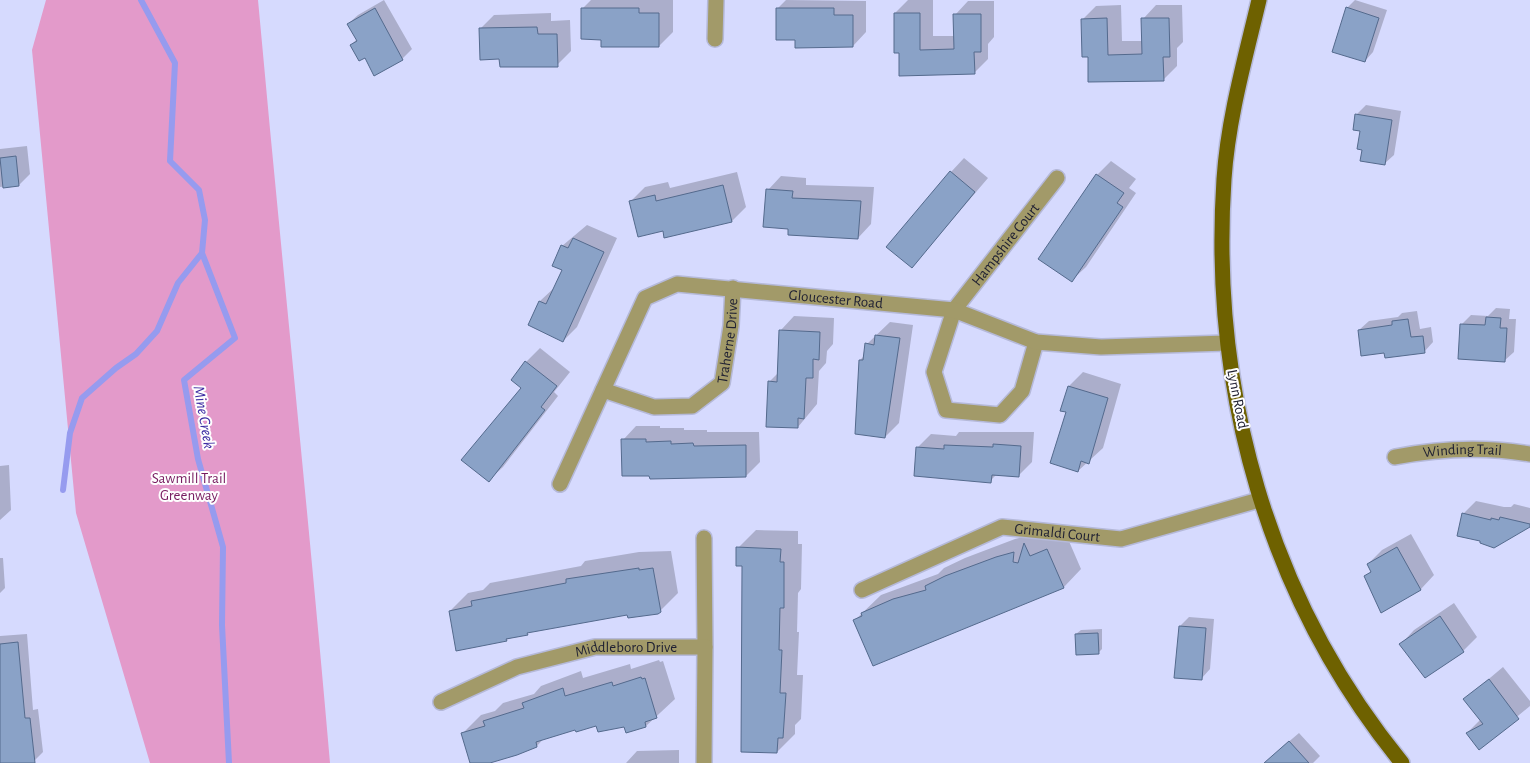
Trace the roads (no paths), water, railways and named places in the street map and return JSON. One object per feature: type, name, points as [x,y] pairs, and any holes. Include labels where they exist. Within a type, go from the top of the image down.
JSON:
[{"type":"main road","name":"Lynn Road","points":[[1259,0],[1238,92],[1224,178],[1222,264],[1227,343],[1259,500],[1291,586],[1332,663],[1381,737],[1402,763]]},
{"type":"street","points":[[715,39],[716,0]]},
{"type":"street","name":"Hampshire Court","points":[[954,310],[1057,178]]},
{"type":"street","name":"Gloucester Road","points":[[560,484],[645,298],[677,284],[954,310],[1036,342],[1101,347],[1227,343]]},
{"type":"street","name":"Traherne Drive","points":[[603,390],[654,407],[692,406],[722,383],[731,326],[733,288]]},
{"type":"street","points":[[954,310],[934,372],[946,410],[1000,415],[1022,391],[1036,342]]},
{"type":"street","name":"Winding Trail","points":[[1395,457],[1432,449],[1468,447],[1501,449],[1530,454]]},
{"type":"street","name":"Grimaldi Court","points":[[862,590],[1002,527],[1120,539],[1259,500]]},
{"type":"street","points":[[704,538],[704,763]]},
{"type":"street","name":"Middleboro Drive","points":[[441,702],[517,667],[595,647],[705,647]]},
{"type":"waterway","points":[[63,490],[70,433],[82,398],[116,368],[136,354],[157,331],[178,283],[202,253],[205,220],[199,190],[170,161],[175,63],[141,0]]},
{"type":"waterway","name":"Mine Creek","points":[[202,253],[235,338],[184,380],[198,459],[223,547],[222,625],[229,763]]},
{"type":"park label","name":"Sawmill Trail Greenway","points":[[189,486]]}]
